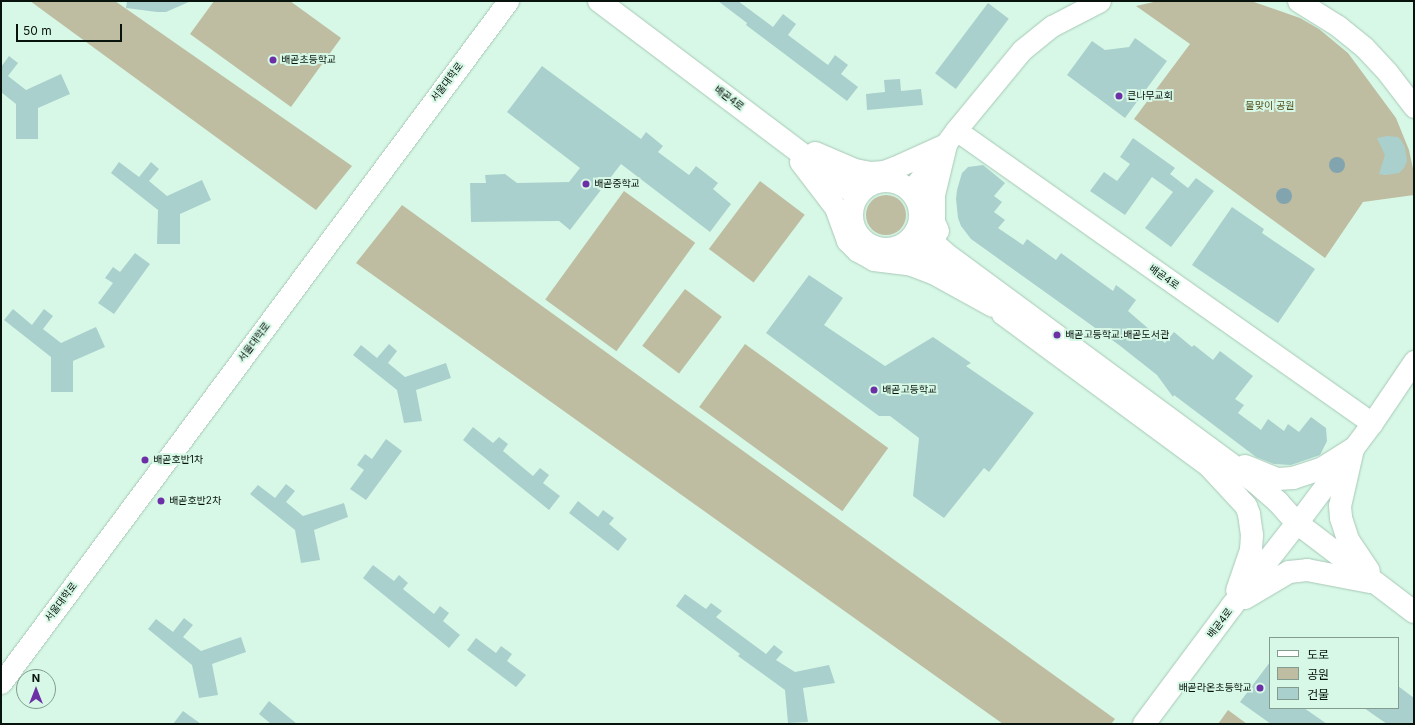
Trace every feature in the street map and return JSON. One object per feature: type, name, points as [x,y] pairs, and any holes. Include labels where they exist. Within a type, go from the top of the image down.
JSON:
[{"type":"main road","name":"배곧4로","points":[[599,1],[858,196]]},
{"type":"main road","points":[[785,141],[855,170],[871,173],[884,172],[895,168],[951,138]]},
{"type":"main road","points":[[951,138],[934,195],[934,222],[939,233],[997,301]]},
{"type":"main road","points":[[785,141],[836,208],[848,241],[858,251],[874,260],[915,266],[997,301]]},
{"type":"main road","points":[[881,181],[892,181],[912,191],[918,200],[921,211],[920,223],[916,234],[908,242],[897,248],[886,250],[874,248],[864,242],[856,233],[852,222],[852,210],[858,196],[870,184],[881,181]]},
{"type":"main road","points":[[920,223],[922,230],[931,241],[997,301]]},
{"type":"main road","points":[[897,248],[927,257],[1136,392],[1213,460],[1280,515],[1297,523],[1414,612]]},
{"type":"main road","points":[[1213,460],[1278,479],[1293,478],[1320,469],[1352,449]]},
{"type":"main road","points":[[1352,449],[1340,506],[1341,518],[1348,540],[1377,584]]},
{"type":"main road","points":[[1213,460],[1246,506],[1251,523],[1251,550],[1232,606]]},
{"type":"main road","name":"배곧4로","points":[[1144,724],[1232,606],[1297,523]]},
{"type":"main road","points":[[1232,606],[1289,572],[1307,570],[1377,584]]},
{"type":"street","name":"서울대학로","points":[[1,683],[508,1]]},
{"type":"street","points":[[912,191],[951,138],[1022,50],[1052,26],[1100,1]]},
{"type":"street","points":[[1298,1],[1338,26],[1364,47],[1388,72],[1414,107]]},
{"type":"street","name":"배곧4로","points":[[951,138],[1372,422]]},
{"type":"street","name":"배곧4로","points":[[1297,523],[1372,422],[1414,362]]},
{"type":"green space","points":[[30,1],[115,1],[352,166],[316,210]]},
{"type":"green space","name":"배곧초등학교","points":[[214,1],[290,1],[341,38],[291,107],[190,34]]},
{"type":"green space","name":"물맞이 공원","points":[[1158,1],[1251,1],[1300,18],[1319,29],[1348,53],[1396,118],[1409,150],[1414,173],[1414,195],[1363,202],[1325,258],[1134,119],[1190,44],[1136,6]]},
{"type":"green space","points":[[760,181],[805,215],[754,283],[709,249]]},
{"type":"green space","points":[[624,191],[695,243],[616,351],[545,299]]},
{"type":"green space","points":[[886,195],[894,197],[900,201],[904,207],[906,215],[904,223],[900,229],[894,233],[886,235],[878,233],[872,229],[868,223],[866,215],[868,207],[872,201],[878,197]]},
{"type":"green space","points":[[402,205],[1115,719],[1111,724],[1003,724],[356,263]]},
{"type":"green space","points":[[685,289],[722,317],[679,373],[642,346]]},
{"type":"green space","points":[[745,344],[888,448],[842,511],[699,407]]},
{"type":"green space","points":[[1228,710],[1247,724],[1218,724]]},
{"type":"water","points":[[1337,157],[1343,159],[1345,165],[1343,171],[1337,173],[1331,171],[1329,165],[1331,159]]},
{"type":"water","points":[[1284,188],[1290,190],[1292,196],[1290,202],[1284,204],[1278,202],[1276,196],[1278,190]]},
{"type":"building","points":[[127,1],[191,1],[166,12],[157,12],[126,8]]},
{"type":"building","points":[[718,1],[738,1],[773,27],[783,14],[796,24],[788,35],[828,65],[835,55],[848,65],[841,74],[858,87],[847,101],[746,25],[747,23]]},
{"type":"building","points":[[988,3],[1009,19],[956,89],[935,73]]},
{"type":"building","name":"큰나무교회","points":[[1135,38],[1167,61],[1125,118],[1067,75],[1092,41],[1105,50],[1129,47]]},
{"type":"building","points":[[9,56],[18,63],[8,76],[26,90],[61,74],[70,94],[38,108],[38,139],[16,139],[16,104],[1,92],[1,67]]},
{"type":"building","points":[[542,66],[641,139],[646,132],[663,146],[658,152],[689,175],[696,166],[718,183],[713,189],[731,204],[710,232],[621,164],[570,230],[559,221],[471,222],[470,183],[486,183],[485,175],[505,174],[517,183],[569,182],[580,168],[507,112]]},
{"type":"building","points":[[900,79],[901,91],[921,89],[923,105],[867,110],[866,94],[885,92],[884,80]]},
{"type":"building","points":[[1387,136],[1398,137],[1401,140],[1405,147],[1407,161],[1404,168],[1399,173],[1386,175],[1379,174],[1385,155],[1377,138]]},
{"type":"building","points":[[1133,138],[1175,168],[1170,174],[1188,188],[1196,178],[1214,191],[1171,247],[1145,228],[1173,192],[1152,177],[1125,215],[1090,191],[1104,172],[1117,181],[1130,164],[1120,157]]},
{"type":"building","points":[[119,162],[139,177],[151,162],[159,169],[149,181],[167,196],[202,180],[211,200],[180,214],[180,244],[157,244],[158,210],[111,173]]},
{"type":"building","points":[[983,165],[1005,183],[994,196],[1002,202],[994,212],[1005,220],[998,228],[1023,245],[1027,239],[1056,260],[1061,253],[1113,291],[1116,285],[1136,300],[1128,311],[1165,343],[1174,332],[1192,347],[1194,345],[1213,360],[1220,351],[1253,376],[1235,399],[1244,405],[1238,413],[1261,430],[1268,419],[1284,431],[1288,424],[1299,432],[1311,417],[1326,428],[1327,441],[1320,455],[1291,465],[1274,464],[1256,457],[1174,395],[1173,397],[1157,375],[1119,345],[971,239],[961,226],[958,218],[956,199],[957,190],[962,173],[968,167]]},
{"type":"building","points":[[1232,207],[1264,229],[1262,233],[1315,269],[1278,323],[1192,265]]},
{"type":"building","points":[[135,253],[150,264],[114,314],[98,303],[113,283],[105,278],[113,267],[120,272]]},
{"type":"building","points":[[809,275],[843,298],[824,325],[885,366],[933,337],[971,363],[966,366],[1034,413],[989,472],[984,468],[944,518],[913,496],[919,438],[890,416],[879,416],[766,333]]},
{"type":"building","points":[[13,309],[32,325],[44,309],[53,316],[43,329],[61,343],[96,327],[105,347],[73,361],[73,392],[51,392],[51,357],[4,320]]},
{"type":"building","points":[[389,344],[397,351],[388,363],[405,377],[446,363],[451,378],[416,390],[422,421],[404,423],[397,390],[353,355],[361,345],[377,358]]},
{"type":"building","points":[[473,427],[493,443],[499,437],[508,444],[503,451],[533,476],[540,468],[549,475],[543,483],[560,496],[549,510],[463,440]]},
{"type":"building","points":[[386,439],[402,451],[366,500],[350,489],[364,470],[357,465],[365,454],[372,459]]},
{"type":"building","points":[[286,484],[295,491],[286,502],[303,516],[344,503],[348,517],[314,530],[320,560],[301,563],[295,530],[250,494],[258,485],[275,498]]},
{"type":"building","points":[[578,501],[598,517],[603,510],[614,518],[609,524],[627,539],[618,551],[569,513]]},
{"type":"building","points":[[373,565],[394,581],[399,575],[408,583],[403,589],[434,614],[440,606],[449,613],[443,621],[460,635],[449,648],[363,578]]},
{"type":"building","points":[[685,594],[706,609],[711,603],[722,611],[716,617],[766,654],[774,645],[783,652],[776,660],[795,672],[829,665],[835,683],[803,688],[808,722],[788,723],[785,690],[738,656],[740,654],[676,606]]},
{"type":"building","points":[[184,618],[193,625],[183,637],[201,651],[241,637],[246,652],[212,664],[218,695],[199,698],[192,665],[148,629],[156,619],[173,632]]},
{"type":"building","points":[[476,638],[496,653],[501,646],[512,654],[507,661],[526,675],[516,687],[467,650]]},
{"type":"building","name":"배곧라온초등학교","points":[[1269,663],[1269,709],[1305,709],[1327,724],[1271,724],[1240,702]]},
{"type":"building","points":[[1399,687],[1414,698],[1414,724],[1387,724],[1365,709],[1399,709]]},
{"type":"building","points":[[269,701],[297,724],[271,724],[259,714]]},
{"type":"building","points":[[183,711],[201,724],[173,724]]},
{"type":"place","name":"배곧초등학교","points":[[273,60]]},
{"type":"place","name":"큰나무교회","points":[[1119,96]]},
{"type":"place","name":"배곧중학교","points":[[586,184]]},
{"type":"place","name":"배곧고등학교.배곧도서관","points":[[1057,335]]},
{"type":"place","name":"배곧고등학교","points":[[874,390]]},
{"type":"place","name":"배곧호반1차","points":[[145,460]]},
{"type":"place","name":"배곧호반2차","points":[[161,501]]},
{"type":"place","name":"배곧라온초등학교","points":[[1260,688]]}]
